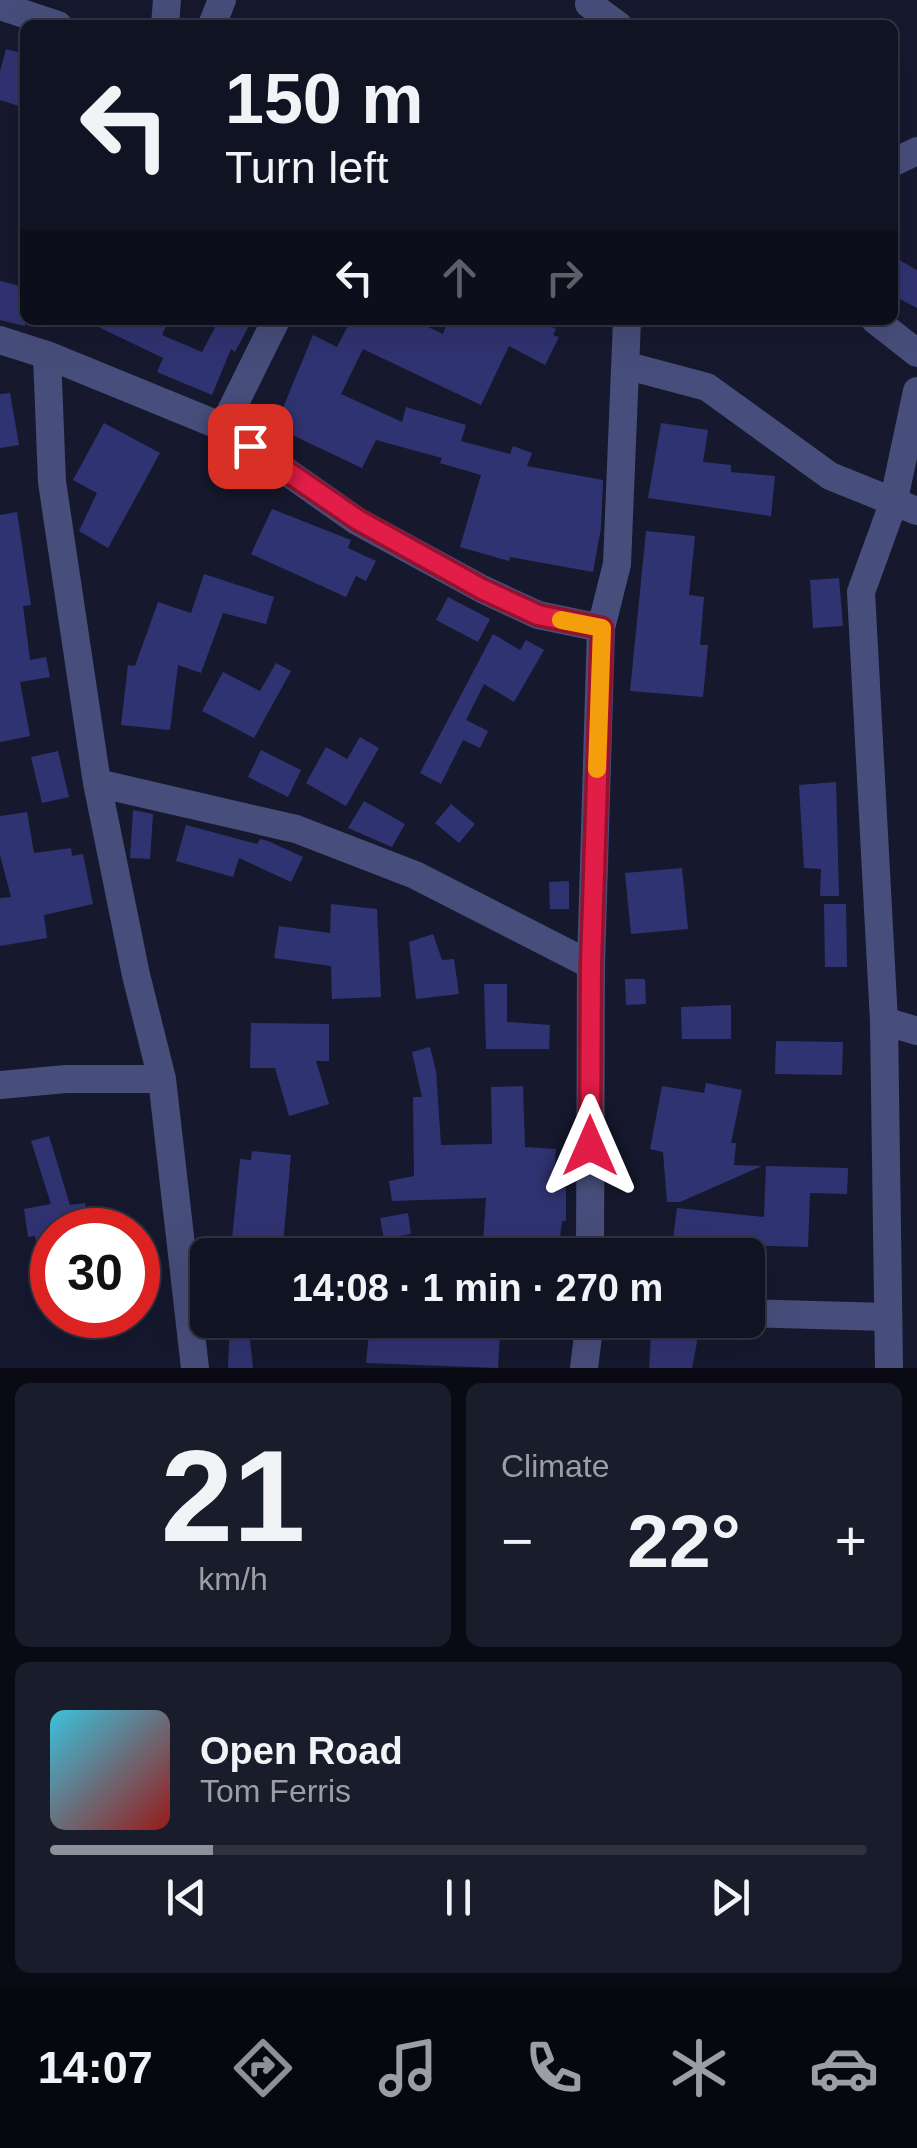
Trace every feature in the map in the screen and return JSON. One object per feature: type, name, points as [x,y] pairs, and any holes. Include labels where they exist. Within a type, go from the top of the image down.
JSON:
[{"type":"street","points":[[0,6],[43,20]]},
{"type":"street","points":[[224,427],[274,325]]},
{"type":"street","points":[[590,1238],[591,965],[602,628],[618,564],[627,325]]},
{"type":"street","points":[[881,325],[917,353]]},
{"type":"street","points":[[0,340],[48,354],[224,427],[358,520],[482,589],[538,615],[602,628]]},
{"type":"street","points":[[48,354],[52,482],[96,783],[162,1080],[190,1253]]},
{"type":"street","points":[[628,366],[707,387],[830,476],[905,507]]},
{"type":"street","points":[[889,1368],[884,1021],[861,592],[905,507],[917,390]]},
{"type":"street","points":[[96,783],[296,829],[415,874],[591,965]]},
{"type":"street","points":[[884,1021],[917,1031]]},
{"type":"street","points":[[0,1085],[66,1078],[162,1080]]},
{"type":"street","points":[[765,1313],[886,1317]]},
{"type":"street","points":[[196,1338],[196,1368]]},
{"type":"street","points":[[584,1368],[588,1338]]},
{"type":"building","points":[[6,49],[20,53],[20,106],[0,100],[0,71]]},
{"type":"building","points":[[898,259],[917,270],[917,308],[898,298]]},
{"type":"building","points":[[0,281],[20,286],[20,325],[0,320]]},
{"type":"building","points":[[94,325],[167,325],[162,335],[202,352],[216,325],[249,325],[235,352],[231,349],[212,395],[157,372],[163,358]]},
{"type":"building","points":[[348,325],[424,325],[443,334],[446,325],[548,325],[556,329],[553,335],[559,337],[545,365],[509,346],[481,405],[363,349],[341,394],[402,422],[406,407],[466,425],[461,441],[510,454],[513,446],[532,453],[527,466],[603,480],[601,528],[593,572],[510,557],[509,561],[460,547],[481,475],[440,463],[442,458],[376,440],[362,468],[275,427],[313,335],[337,347]]},
{"type":"building","points":[[10,393],[19,445],[0,448],[0,394]]},
{"type":"building","points":[[104,423],[160,453],[108,548],[79,531],[97,493],[73,480]]},
{"type":"building","points":[[661,423],[708,430],[703,462],[731,465],[731,472],[775,476],[771,516],[648,498]]},
{"type":"building","points":[[272,509],[351,540],[348,548],[376,561],[366,581],[356,576],[346,597],[251,554]]},
{"type":"building","points":[[17,512],[31,605],[23,606],[30,660],[46,657],[50,677],[20,682],[30,736],[0,742],[0,515]]},
{"type":"building","points":[[646,531],[695,536],[689,595],[704,597],[700,645],[708,645],[703,697],[630,691]]},
{"type":"building","points":[[204,574],[274,597],[266,624],[223,613],[201,673],[178,665],[170,730],[121,725],[128,665],[135,666],[158,602],[191,613]]},
{"type":"building","points":[[839,578],[843,626],[813,628],[810,580]]},
{"type":"building","points":[[448,597],[490,619],[478,642],[436,620]]},
{"type":"building","points":[[493,634],[520,650],[526,640],[544,650],[514,702],[484,684],[466,720],[488,731],[480,748],[463,740],[441,784],[420,773]]},
{"type":"building","points":[[276,663],[291,671],[254,738],[202,711],[223,672],[260,691]]},
{"type":"building","points":[[360,737],[379,748],[346,806],[306,783],[326,747],[347,759]]},
{"type":"building","points":[[261,750],[301,770],[288,797],[248,777]]},
{"type":"building","points":[[58,751],[69,797],[42,803],[31,757]]},
{"type":"building","points":[[836,782],[839,896],[820,896],[821,869],[804,868],[799,785]]},
{"type":"building","points":[[364,801],[405,824],[392,847],[348,828]]},
{"type":"building","points":[[451,804],[475,824],[459,843],[435,823]]},
{"type":"building","points":[[133,810],[153,814],[150,859],[130,858]]},
{"type":"building","points":[[27,812],[34,853],[71,848],[72,856],[83,854],[93,904],[44,915],[47,938],[0,946],[0,898],[11,897],[0,855],[0,816]]},
{"type":"building","points":[[186,825],[257,844],[260,839],[268,841],[303,857],[291,882],[239,858],[233,877],[176,861]]},
{"type":"building","points":[[682,868],[688,929],[631,934],[625,873]]},
{"type":"building","points":[[569,881],[569,909],[550,909],[549,882]]},
{"type":"building","points":[[331,904],[377,909],[381,997],[332,999],[331,966],[274,958],[279,926],[330,933]]},
{"type":"building","points":[[824,904],[846,904],[847,967],[825,967]]},
{"type":"building","points":[[433,934],[442,960],[454,959],[459,994],[416,999],[409,942]]},
{"type":"building","points":[[625,979],[645,979],[646,1004],[626,1005]]},
{"type":"building","points":[[484,984],[507,984],[507,1022],[550,1025],[549,1049],[486,1049]]},
{"type":"building","points":[[731,1005],[731,1039],[682,1039],[681,1007]]},
{"type":"building","points":[[251,1023],[329,1024],[329,1061],[316,1061],[329,1104],[289,1116],[275,1068],[250,1068]]},
{"type":"building","points":[[776,1041],[843,1042],[842,1075],[775,1074]]},
{"type":"building","points":[[430,1047],[436,1071],[441,1145],[492,1144],[491,1087],[523,1086],[525,1147],[556,1149],[553,1188],[566,1188],[566,1221],[562,1221],[560,1238],[483,1238],[486,1198],[392,1201],[389,1181],[414,1176],[413,1097],[422,1097],[412,1052]]},
{"type":"building","points":[[706,1083],[742,1090],[731,1143],[736,1143],[734,1165],[762,1166],[680,1202],[667,1202],[663,1152],[650,1149],[662,1086],[704,1093]]},
{"type":"building","points":[[49,1136],[70,1205],[85,1203],[86,1208],[30,1208],[28,1237],[24,1209],[51,1204],[31,1141]]},
{"type":"building","points":[[252,1151],[291,1155],[284,1238],[232,1238],[240,1159],[251,1160]]},
{"type":"building","points":[[766,1166],[848,1168],[847,1194],[810,1193],[808,1247],[765,1246],[765,1238],[673,1238],[677,1208],[764,1217]]},
{"type":"building","points":[[408,1213],[411,1234],[384,1238],[380,1218]]},
{"type":"building","points":[[229,1338],[250,1338],[253,1368],[228,1368]]},
{"type":"building","points":[[368,1338],[500,1338],[498,1368],[366,1363]]},
{"type":"building","points":[[651,1338],[696,1338],[692,1368],[649,1368]]},
{"type":"slow traffic","points":[[561,620],[602,628],[597,769]]},
{"type":"route","points":[[250,446],[358,520],[482,589],[538,615],[602,628],[591,965],[590,1146]]}]
